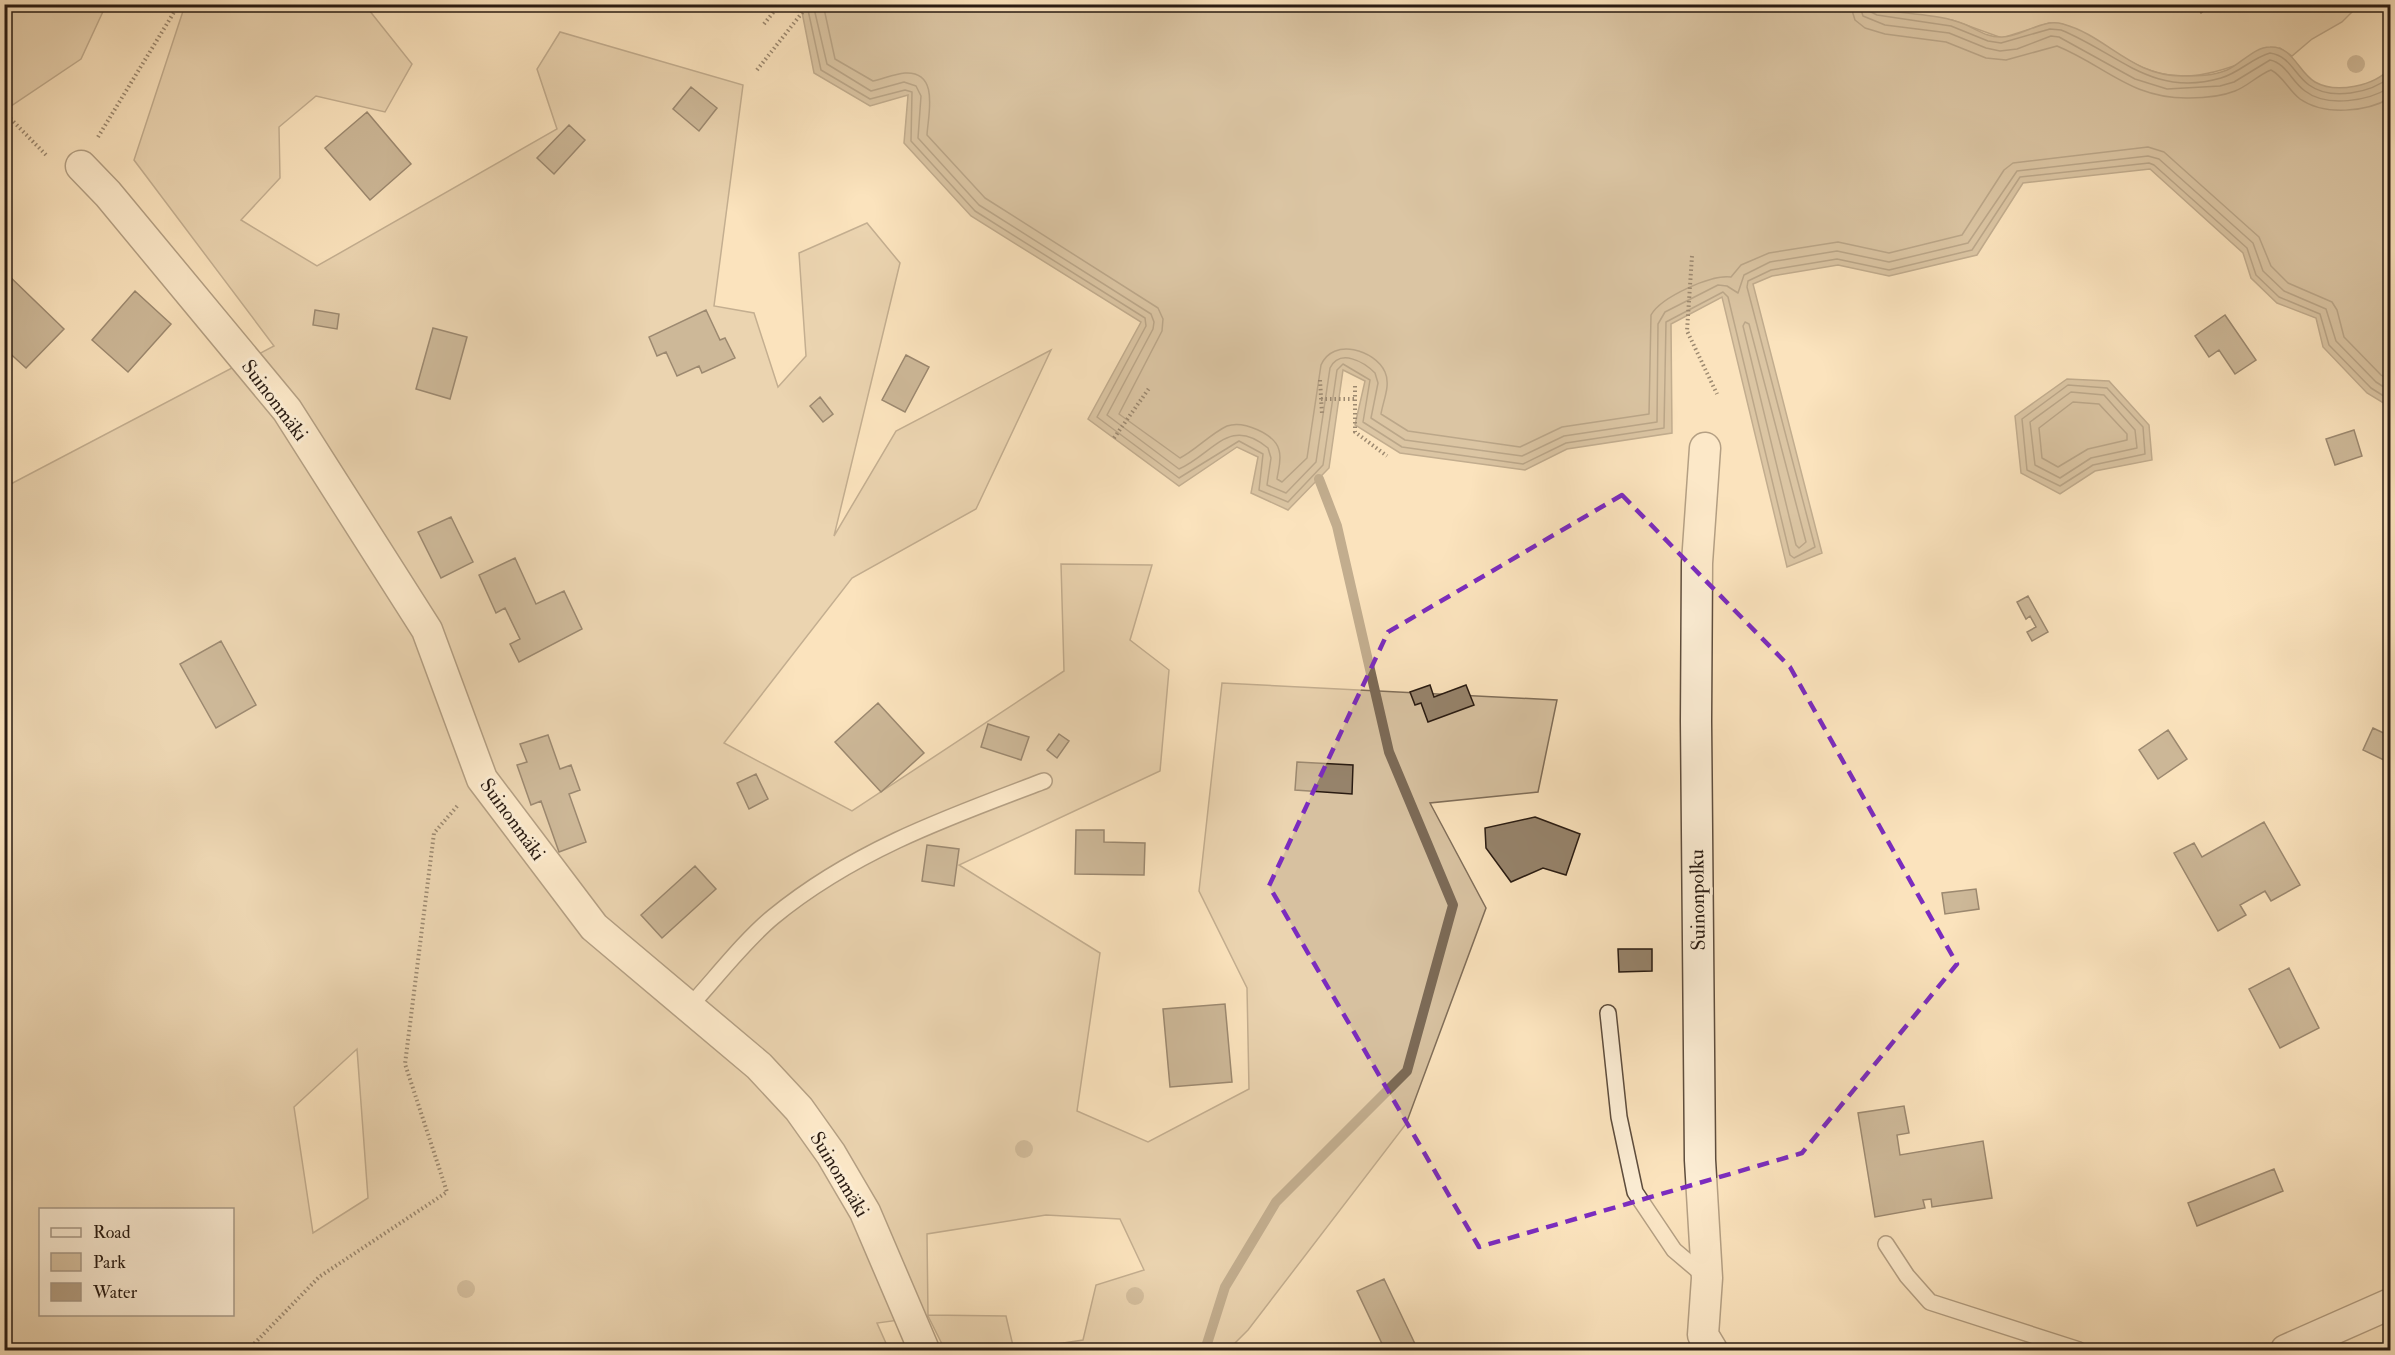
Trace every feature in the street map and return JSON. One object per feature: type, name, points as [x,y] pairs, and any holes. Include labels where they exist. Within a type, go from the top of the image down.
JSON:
[{"type":"street","name":"Suinonmäki","points":[[81,166],[108,194],[287,410],[427,630],[482,779],[594,927],[759,1066],[799,1109],[831,1154],[865,1212],[924,1350]]},
{"type":"street","name":"Suinonpolku","points":[[1705,448],[1697,563],[1696,721],[1700,1160],[1707,1278],[1703,1335],[1712,1350]]},
{"type":"street","points":[[2286,1350],[2391,1304]]},
{"type":"lane","points":[[689,1007],[771,918],[840,868],[929,824],[1044,781]]},
{"type":"lane","points":[[1608,1013],[1619,1117],[1635,1192],[1674,1250],[1707,1278]]},
{"type":"lane","points":[[1886,1244],[1907,1276],[1930,1302],[2079,1350]]},
{"type":"path","points":[[4,112],[45,156],[81,166],[179,4]]},
{"type":"path","points":[[764,24],[780,4]]},
{"type":"path","points":[[757,70],[809,4]]},
{"type":"path","points":[[1692,256],[1688,331],[1717,394]]},
{"type":"path","points":[[1320,380],[1322,414]]},
{"type":"path","points":[[1355,386],[1355,432],[1387,456]]},
{"type":"path","points":[[1114,438],[1150,387]]},
{"type":"path","points":[[1321,399],[1355,399]]},
{"type":"path","points":[[248,1350],[320,1277],[447,1192],[405,1064],[435,833],[482,779]]},
{"type":"highlighted area","points":[[1622,495],[1790,667],[1957,964],[1802,1153],[1479,1247],[1269,886],[1388,632]]},
{"type":"green space","points":[[5,4],[106,5],[81,59],[5,110]]},
{"type":"green space","points":[[185,5],[365,5],[412,64],[385,112],[316,96],[279,127],[280,178],[241,220],[317,266],[557,129],[537,69],[560,32],[743,85],[714,306],[754,313],[778,387],[806,356],[799,253],[867,223],[900,263],[834,536],[896,431],[1051,350],[976,509],[852,578],[724,743],[852,811],[1064,671],[1061,564],[1152,565],[1130,640],[1169,670],[1160,771],[959,865],[1100,953],[1077,1111],[1148,1142],[1249,1089],[1247,988],[1199,891],[1222,683],[1557,700],[1538,792],[1430,803],[1486,908],[1406,1124],[1248,1330],[1228,1350],[1017,1350],[1083,1340],[1096,1285],[1144,1270],[1120,1219],[1046,1215],[927,1234],[928,1315],[1006,1316],[1014,1350],[945,1350],[928,1316],[877,1323],[889,1350],[5,1350],[5,487],[274,346],[134,160]],"holes":[[[357,1049],[368,1198],[313,1233],[294,1107]]]},
{"type":"green space","points":[[1866,5],[2359,5],[2342,22],[2312,39],[2292,56],[2280,48],[2224,69],[2188,76],[2151,71],[2062,24],[2049,23],[2002,38],[1952,20],[1888,12]]},
{"type":"water","points":[[1866,4],[1890,11],[1952,20],[1997,37],[2010,36],[2040,25],[2063,24],[2093,37],[2148,70],[2164,74],[2193,76],[2216,73],[2227,70],[2258,50],[2270,47],[2278,48],[2290,55],[2309,78],[2324,86],[2344,88],[2365,84],[2390,68],[2390,407],[2367,393],[2323,347],[2316,318],[2277,303],[2251,278],[2243,253],[2150,169],[2023,183],[1977,255],[1889,276],[1838,265],[1772,276],[1753,284],[1822,553],[1787,567],[1722,297],[1671,324],[1672,433],[1567,449],[1525,470],[1400,453],[1355,425],[1365,381],[1343,370],[1329,468],[1288,510],[1251,493],[1258,457],[1237,447],[1179,486],[1088,419],[1141,322],[971,216],[904,143],[908,95],[870,106],[814,73],[802,12],[725,7],[725,5]]},
{"type":"water","points":[[2067,379],[2109,381],[2149,425],[2152,460],[2095,471],[2060,494],[2021,473],[2015,416]]},
{"type":"building","points":[[2195,4],[2213,4],[2201,13]]},
{"type":"building","points":[[691,87],[717,108],[699,131],[673,109]]},
{"type":"building","points":[[367,112],[411,164],[370,200],[325,148]]},
{"type":"building","points":[[569,125],[585,140],[554,174],[537,158]]},
{"type":"building","points":[[4,271],[64,329],[26,368],[4,348]]},
{"type":"building","points":[[135,291],[171,324],[128,372],[92,340]]},
{"type":"building","points":[[315,310],[339,314],[337,329],[313,325]]},
{"type":"building","points":[[706,310],[720,340],[725,338],[735,358],[702,373],[699,366],[677,376],[666,352],[657,356],[649,337]]},
{"type":"building","points":[[2225,315],[2256,360],[2235,374],[2219,350],[2209,357],[2195,336]]},
{"type":"building","points":[[433,328],[467,337],[450,399],[416,389]]},
{"type":"building","points":[[906,355],[929,367],[905,412],[882,400]]},
{"type":"building","points":[[820,397],[833,414],[823,422],[810,406]]},
{"type":"building","points":[[2354,430],[2362,456],[2335,465],[2326,439]]},
{"type":"building","points":[[451,517],[473,562],[441,578],[418,532]]},
{"type":"building","points":[[515,558],[536,604],[564,591],[582,629],[519,662],[510,644],[520,639],[505,608],[496,613],[479,575]]},
{"type":"building","points":[[2028,596],[2048,632],[2032,641],[2027,632],[2036,627],[2030,616],[2026,619],[2017,602]]},
{"type":"building","points":[[221,641],[256,705],[216,728],[180,664]]},
{"type":"building","points":[[1430,685],[1434,697],[1466,685],[1474,705],[1428,722],[1421,703],[1415,705],[1410,692]]},
{"type":"building","points":[[878,703],[924,753],[881,792],[835,742]]},
{"type":"building","points":[[988,724],[1029,737],[1021,760],[981,747]]},
{"type":"building","points":[[2373,728],[2390,736],[2390,763],[2363,750]]},
{"type":"building","points":[[2168,730],[2187,759],[2158,779],[2139,750]]},
{"type":"building","points":[[1059,734],[1069,741],[1057,758],[1047,750]]},
{"type":"building","points":[[548,735],[560,769],[571,765],[580,790],[569,794],[586,842],[559,852],[541,801],[531,805],[517,765],[527,762],[520,744]]},
{"type":"building","points":[[1297,762],[1353,765],[1352,794],[1295,790]]},
{"type":"building","points":[[756,774],[768,799],[749,809],[737,783]]},
{"type":"building","points":[[1535,817],[1580,834],[1566,875],[1543,868],[1511,882],[1486,848],[1485,828]]},
{"type":"building","points":[[2264,822],[2300,885],[2271,901],[2265,891],[2240,905],[2246,915],[2218,931],[2174,853],[2194,843],[2202,857]]},
{"type":"building","points":[[1076,830],[1104,830],[1104,842],[1145,843],[1144,875],[1075,874]]},
{"type":"building","points":[[927,845],[959,849],[954,886],[922,881]]},
{"type":"building","points":[[695,866],[716,889],[662,938],[641,915]]},
{"type":"building","points":[[1976,889],[1979,909],[1945,914],[1942,893]]},
{"type":"building","points":[[1618,949],[1652,949],[1652,971],[1619,972]]},
{"type":"building","points":[[2289,968],[2319,1028],[2280,1048],[2249,989]]},
{"type":"building","points":[[1225,1004],[1232,1082],[1170,1087],[1163,1009]]},
{"type":"building","points":[[1904,1106],[1909,1133],[1897,1135],[1900,1155],[1983,1141],[1992,1198],[1932,1207],[1931,1199],[1923,1200],[1925,1208],[1875,1217],[1858,1113]]},
{"type":"building","points":[[2274,1169],[2283,1191],[2197,1226],[2188,1203]]},
{"type":"building","points":[[1384,1279],[1417,1348],[1385,1350],[1357,1291]]},
{"type":"waterway","points":[[1205,1350],[1225,1287],[1276,1202],[1407,1071],[1453,905],[1389,752],[1337,526],[1319,479]]}]
